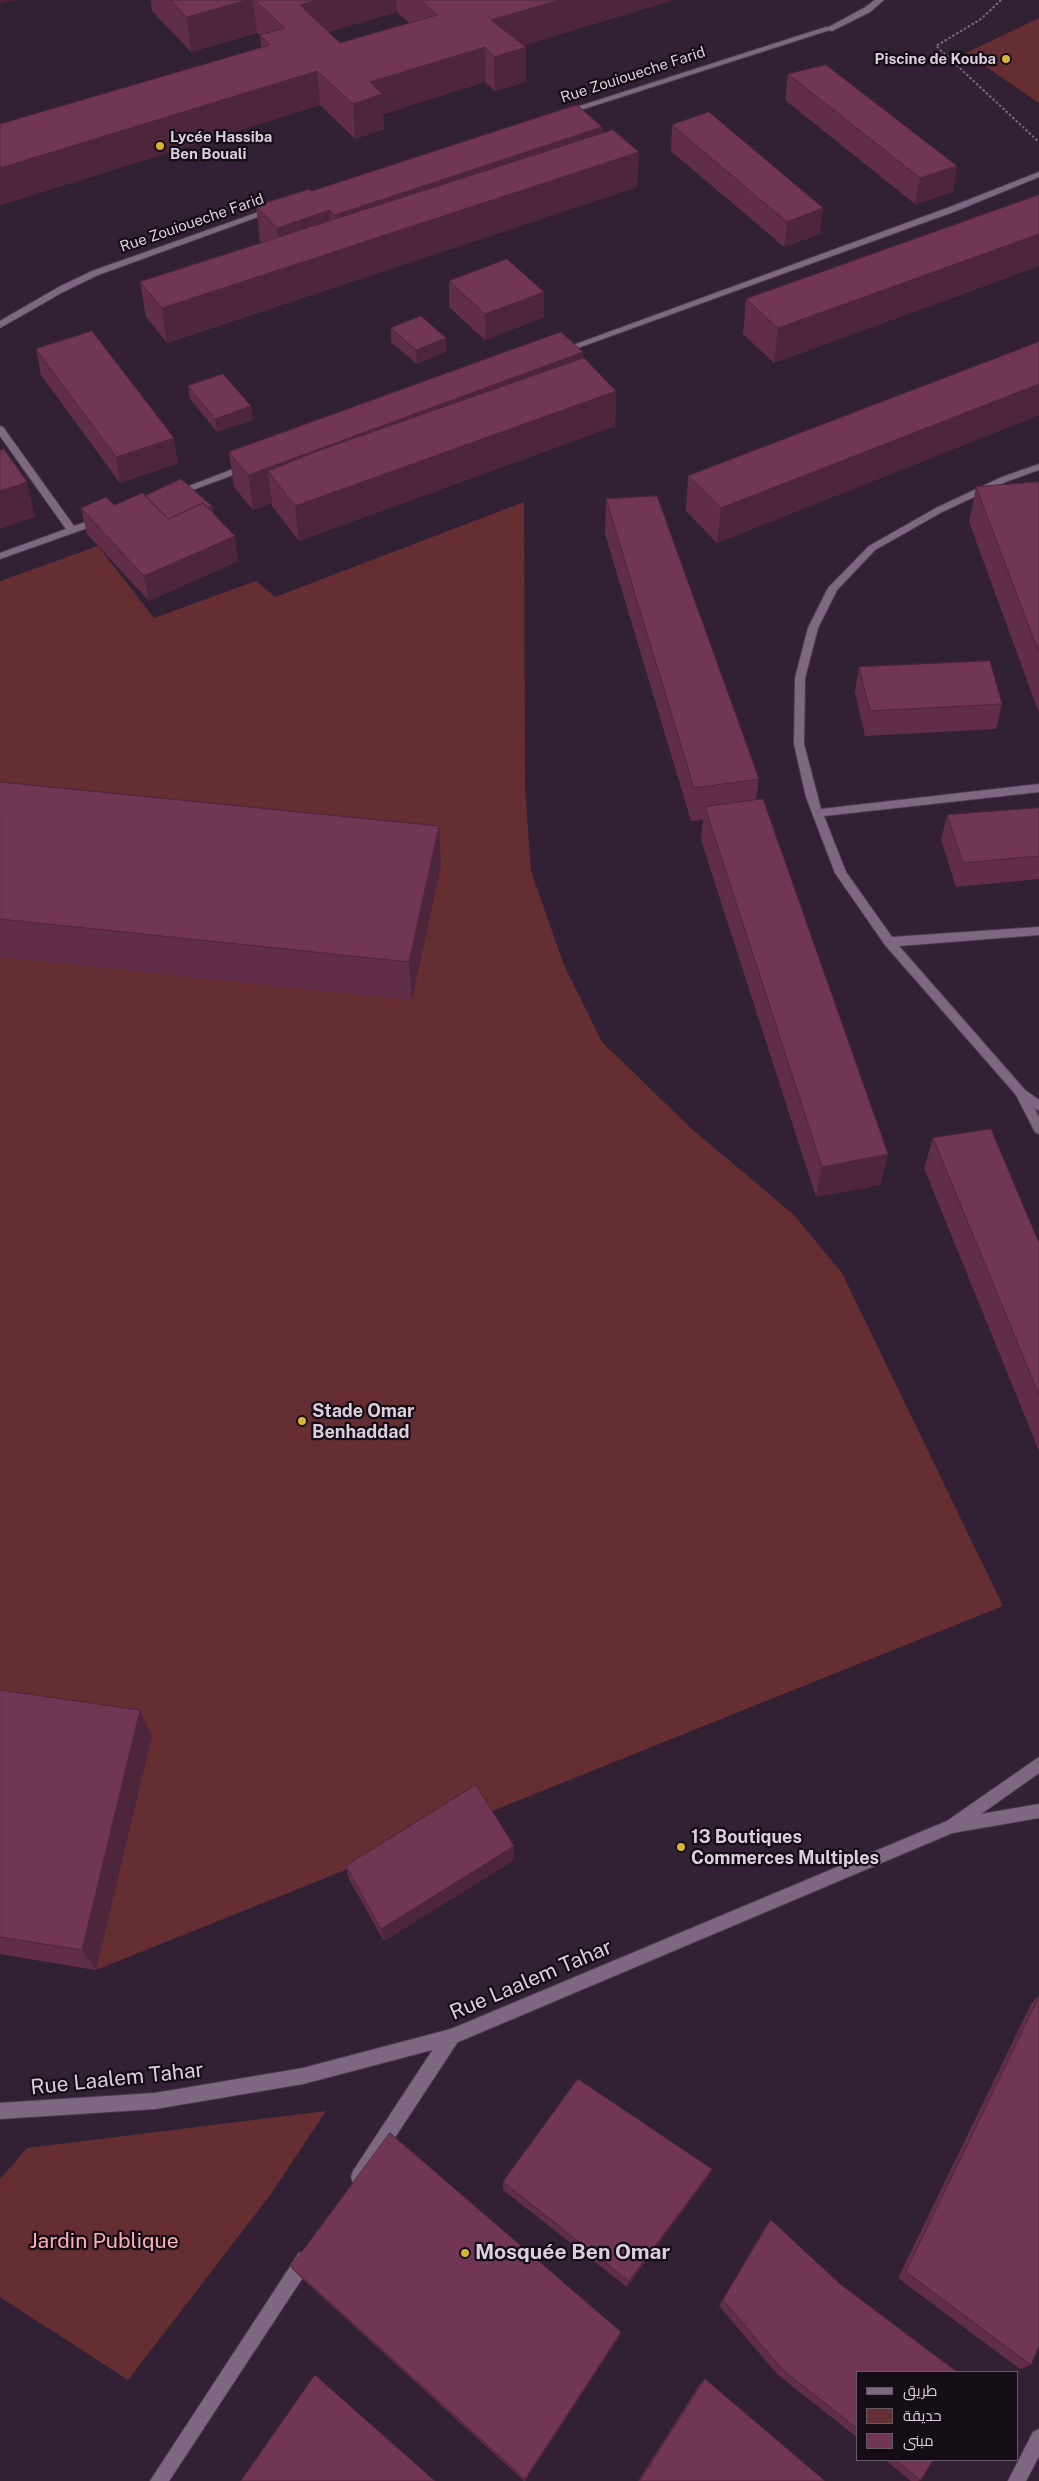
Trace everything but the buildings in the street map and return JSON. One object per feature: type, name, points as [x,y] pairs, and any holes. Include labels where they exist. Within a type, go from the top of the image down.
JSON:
[{"type":"street","name":"Rue Zouioueche Farid","points":[[552,116],[829,29],[867,10],[880,0]]},
{"type":"street","points":[[556,353],[953,209],[1039,174]]},
{"type":"street","name":"Rue Zouioueche Farid","points":[[0,325],[60,290],[95,273],[284,206]]},
{"type":"street","points":[[0,429],[73,531]]},
{"type":"street","points":[[166,496],[259,462]]},
{"type":"street","points":[[1039,467],[1006,479],[939,510],[872,548],[833,588],[813,628],[800,678],[799,744],[811,797],[841,873],[889,942],[1021,1093],[1039,1106]]},
{"type":"street","points":[[0,556],[110,517]]},
{"type":"street","points":[[817,813],[1039,788]]},
{"type":"street","points":[[889,942],[1039,931]]},
{"type":"street","points":[[1021,1093],[1039,1129]]},
{"type":"street","name":"Rue Laalem Tahar","points":[[0,2111],[155,2101],[303,2076],[451,2037],[952,1826],[1039,1764]]},
{"type":"street","points":[[952,1826],[1039,1811]]},
{"type":"street","points":[[348,2194],[451,2037]]},
{"type":"street","points":[[159,2481],[316,2243]]},
{"type":"street","points":[[1017,2481],[1039,2438]]},
{"type":"path","points":[[1001,0],[981,20],[936,46],[1039,142]]},
{"type":"green space","name":"Piscine de Kouba","points":[[1039,18],[1039,103],[966,53]]},
{"type":"green space","points":[[524,502],[525,787],[531,871],[564,965],[602,1042],[693,1130],[794,1215],[842,1273],[1003,1606],[96,1970],[0,1954],[0,581],[98,546],[154,618],[256,581],[275,597]]},
{"type":"green space","name":"Jardin Publique","points":[[326,2111],[271,2194],[128,2380],[0,2297],[0,2179],[27,2148]]},
{"type":"place","name":"Piscine de Kouba","points":[[1006,59]]},
{"type":"place","name":"Lycée Hassiba Ben Bouali","points":[[160,146]]},
{"type":"place","name":"Stade Omar Benhaddad","points":[[302,1421]]},
{"type":"place","name":"13 Boutiques Commerces Multiples","points":[[681,1847]]},
{"type":"place","name":"Mosquée Ben Omar","points":[[465,2253]]}]
